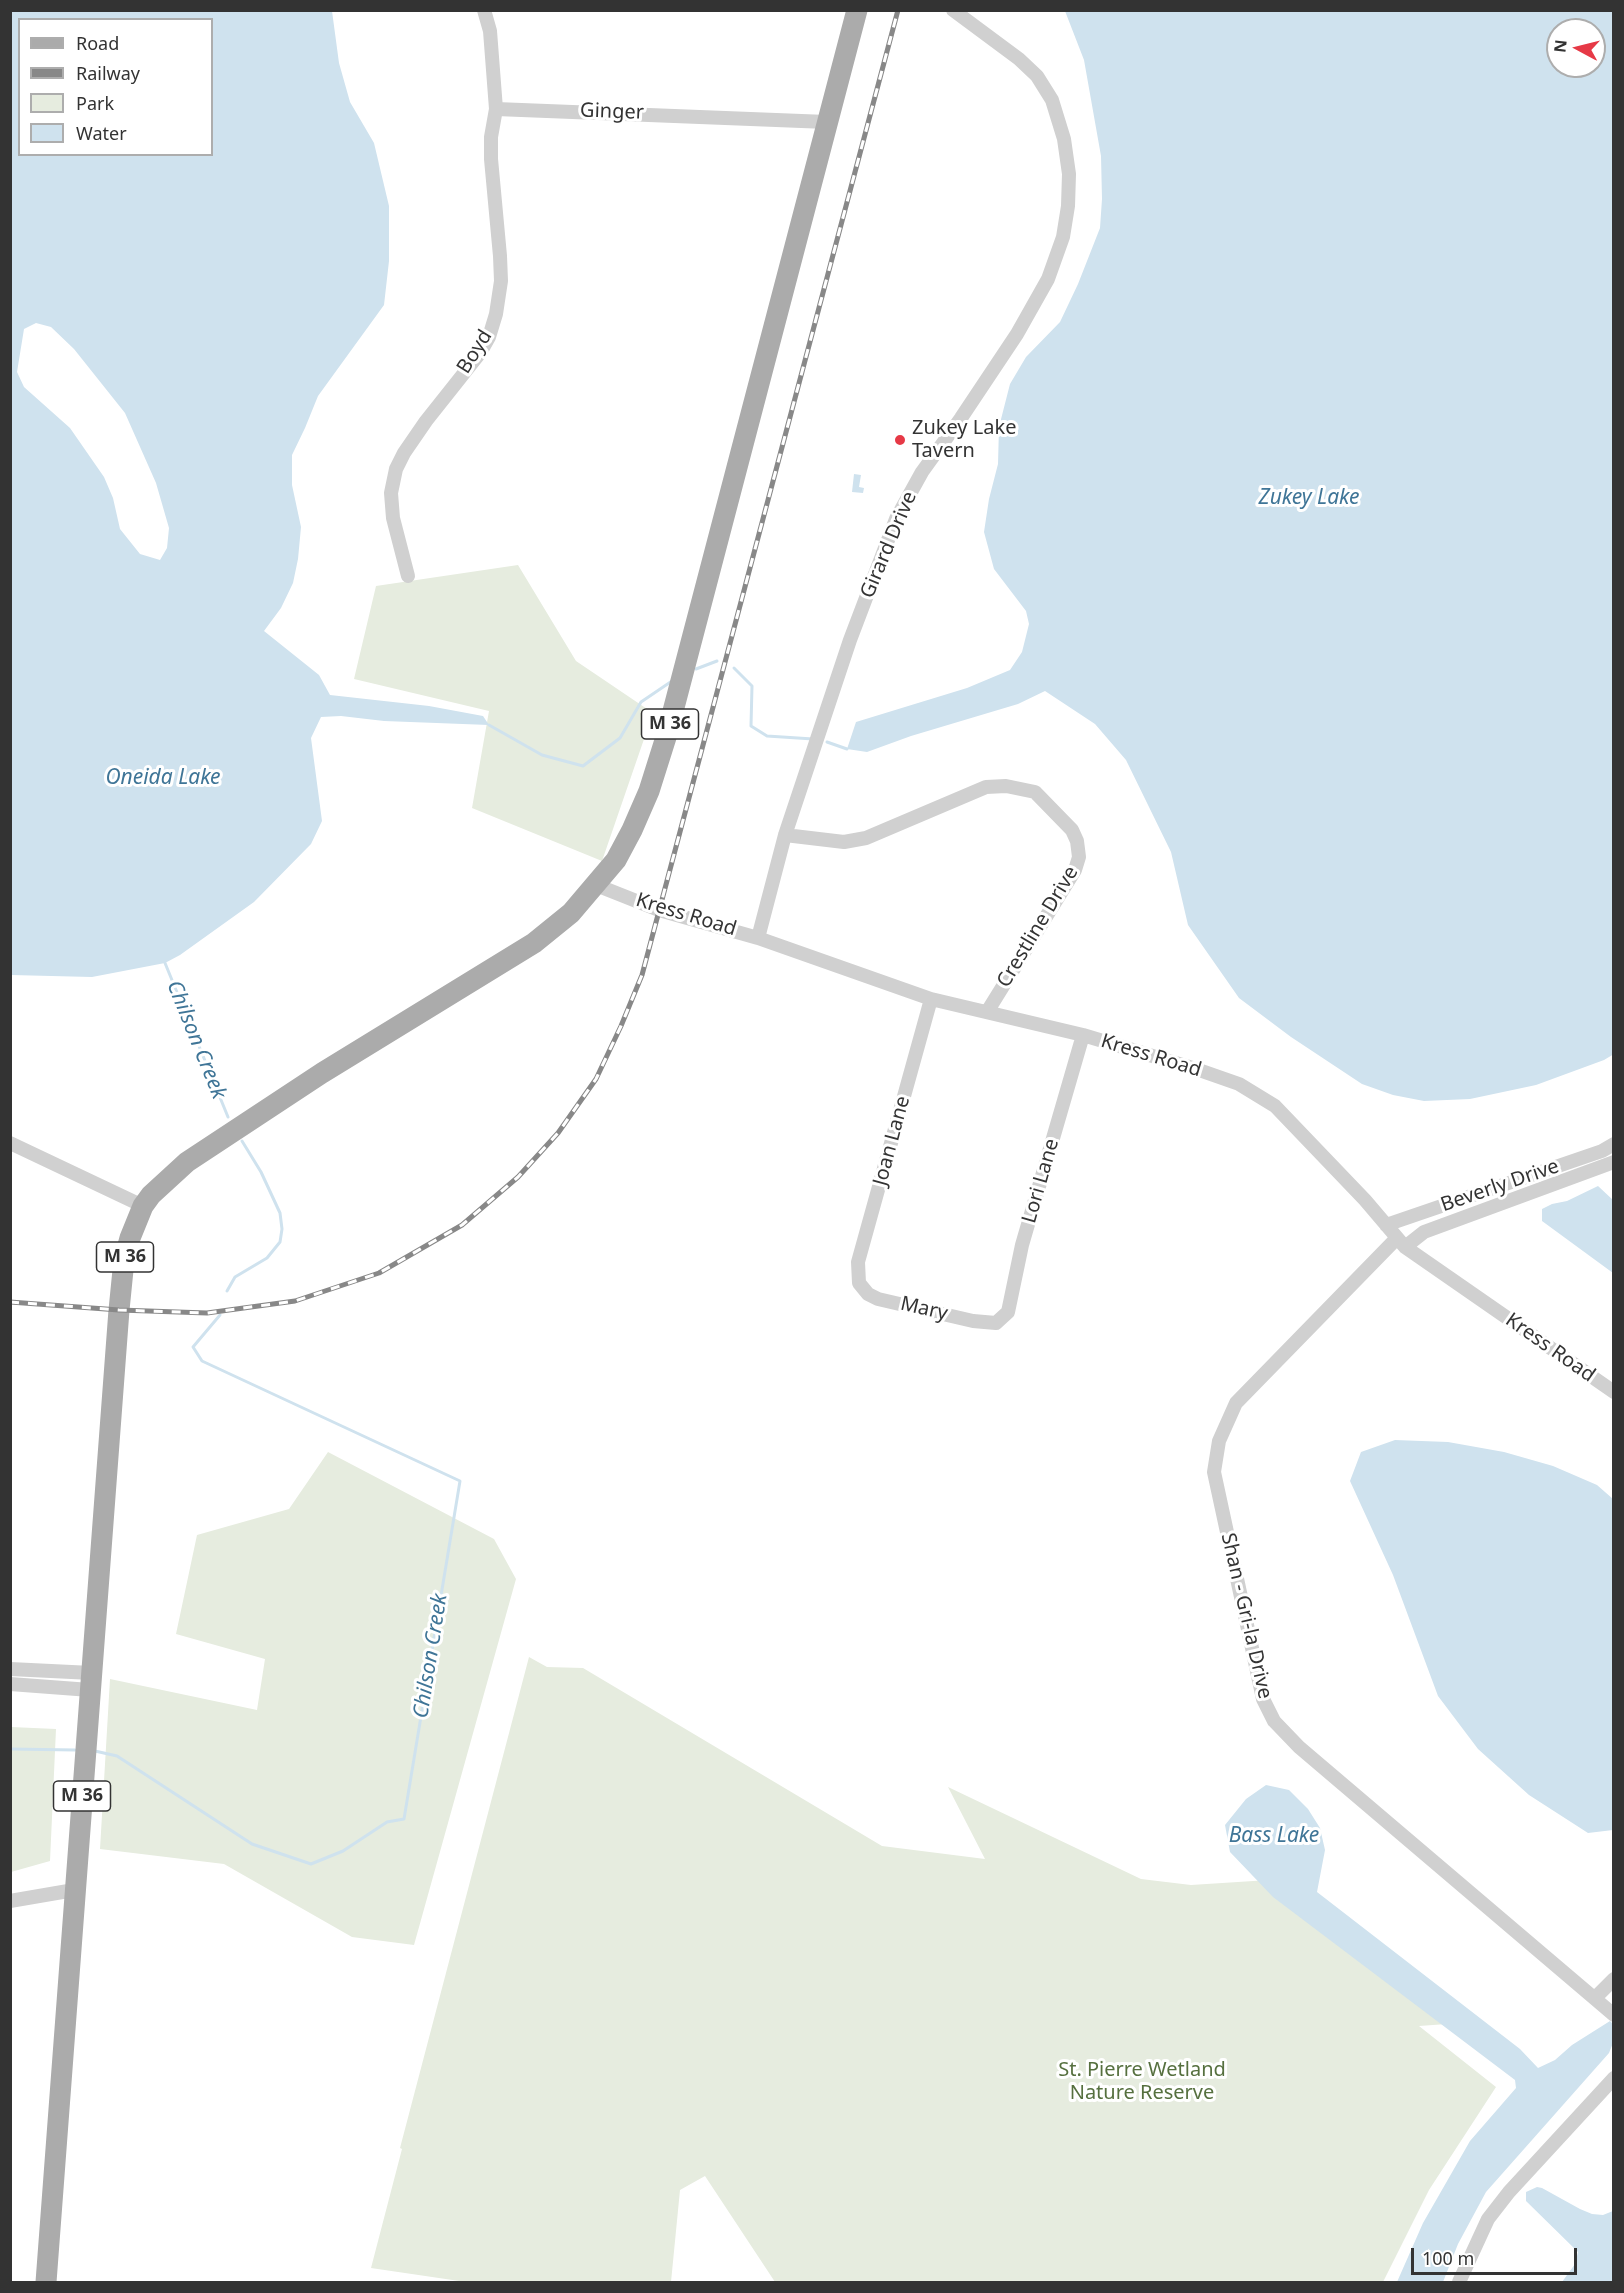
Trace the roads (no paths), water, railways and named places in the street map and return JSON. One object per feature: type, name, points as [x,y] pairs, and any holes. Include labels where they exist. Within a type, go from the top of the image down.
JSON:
[{"type":"main road","name":"M 36","points":[[46,2283],[74,1890],[124,1260],[130,1238],[143,1206],[156,1189],[187,1162],[322,1073],[534,944],[571,913],[616,860],[632,830],[658,763],[857,10]]},
{"type":"street","points":[[484,10],[490,31],[496,109]]},
{"type":"street","name":"Girard Drive","points":[[758,938],[785,835],[850,640],[896,519],[922,472],[1017,334],[1048,279],[1063,237],[1068,206],[1069,174],[1064,139],[1052,100],[1037,76],[1025,65],[953,10]]},
{"type":"street","name":"Ginger","points":[[496,109],[827,122]]},
{"type":"street","name":"Boyd","points":[[408,576],[393,518],[391,493],[396,469],[426,421],[480,353],[489,337],[496,314],[500,273],[491,159],[491,137],[496,109]]},
{"type":"street","name":"Crestline Drive","points":[[785,835],[844,842],[866,838],[986,787],[1006,786],[1035,792],[1072,830],[1077,841],[1078,857],[1075,870],[987,1012]]},
{"type":"street","name":"Kress Road","points":[[596,885],[659,910],[758,938],[931,999],[1083,1035],[1239,1084],[1275,1106],[1304,1134],[1401,1243],[1614,1392]]},
{"type":"street","name":"Joan Lane","points":[[859,1283],[858,1262],[931,999]]},
{"type":"street","name":"Lori Lane","points":[[996,1323],[1008,1312],[1022,1245],[1083,1035]]},
{"type":"street","points":[[10,1143],[143,1206]]},
{"type":"street","name":"Beverly Drive","points":[[1386,1226],[1602,1151],[1614,1144]]},
{"type":"street","name":"Shan - Gri-la Drive","points":[[1614,1162],[1424,1232],[1401,1243],[1236,1403],[1219,1441],[1214,1472],[1263,1699],[1274,1721],[1299,1747],[1614,2015]]},
{"type":"street","name":"Mary","points":[[859,1283],[868,1294],[878,1299],[973,1321],[996,1323]]},
{"type":"street","points":[[10,1669],[91,1681]]},
{"type":"street","points":[[10,1683],[91,1681]]},
{"type":"street","points":[[10,1901],[74,1890]]},
{"type":"street","points":[[1595,1998],[1614,1979]]},
{"type":"street","points":[[1459,2283],[1488,2219],[1509,2192],[1614,2078]]},
{"type":"water","name":"Oneida Lake","points":[[11,10],[332,11],[339,63],[350,102],[374,143],[389,206],[389,261],[384,305],[318,396],[292,455],[292,485],[301,527],[298,559],[293,583],[281,608],[264,631],[319,675],[330,695],[429,706],[483,716],[489,725],[384,721],[341,716],[321,717],[311,738],[322,821],[311,844],[254,902],[180,955],[165,963],[92,977],[11,975]],"holes":[[[36,323],[51,327],[74,349],[125,413],[156,483],[169,528],[167,548],[160,560],[140,554],[120,529],[113,498],[104,477],[70,428],[24,387],[17,372],[24,329]]]},
{"type":"water","name":"Zukey Lake","points":[[1065,11],[1613,11],[1614,1054],[1604,1060],[1536,1085],[1470,1099],[1424,1101],[1393,1095],[1362,1084],[1291,1037],[1239,998],[1188,925],[1171,852],[1126,760],[1095,724],[1045,691],[1018,704],[911,736],[867,752],[847,749],[856,722],[967,688],[1010,670],[1022,652],[1029,624],[1026,611],[994,569],[984,532],[998,464],[999,427],[1010,384],[1026,357],[1060,322],[1100,228],[1101,156],[1084,60]]},
{"type":"water","points":[[854,474],[861,475],[859,487],[864,488],[863,493],[852,492]]},
{"type":"water","points":[[1598,1186],[1613,1200],[1613,1273],[1542,1221],[1542,1209],[1567,1201]]},
{"type":"water","points":[[1395,1440],[1448,1442],[1504,1452],[1553,1466],[1597,1485],[1613,1499],[1613,1830],[1588,1833],[1529,1795],[1478,1749],[1438,1696],[1393,1575],[1350,1481],[1361,1452]]},
{"type":"water","name":"Bass Lake","points":[[1266,1785],[1289,1790],[1308,1809],[1320,1828],[1325,1850],[1317,1892],[1520,2049],[1538,2068],[1555,2060],[1572,2045],[1610,2021],[1613,2024],[1613,2043],[1609,2053],[1486,2192],[1458,2244],[1443,2282],[1397,2282],[1423,2223],[1470,2141],[1516,2088],[1515,2080],[1273,1897],[1230,1852],[1225,1825],[1246,1799]]},
{"type":"water","points":[[1537,2187],[1592,2214],[1603,2215],[1613,2211],[1613,2282],[1562,2282],[1575,2264],[1578,2252],[1526,2201],[1526,2192]]},
{"type":"waterway","points":[[696,669],[717,661]]},
{"type":"waterway","points":[[734,668],[752,686],[751,726],[767,736],[813,739]]},
{"type":"waterway","points":[[489,725],[542,755],[583,766],[620,738],[641,702],[672,681]]},
{"type":"waterway","points":[[827,742],[847,749]]},
{"type":"waterway","name":"Chilson Creek","points":[[165,963],[228,1117]]},
{"type":"waterway","name":"Chilson Creek","points":[[227,1291],[235,1277],[267,1258],[280,1242],[282,1229],[280,1213],[261,1172],[242,1141]]},
{"type":"waterway","name":"Chilson Creek","points":[[95,1751],[117,1756],[252,1844],[311,1864],[343,1851],[387,1822],[404,1819],[460,1481],[202,1361],[193,1347],[220,1315]]},
{"type":"waterway","name":"Chilson Creek","points":[[10,1749],[75,1750]]},
{"type":"railway","points":[[10,1302],[119,1310],[207,1313],[295,1301],[379,1273],[462,1225],[518,1177],[558,1133],[596,1079],[642,975],[898,10]]},
{"type":"place","name":"Zukey Lake Tavern","points":[[900,440]]},
{"type":"park label","name":"St. Pierre Wetland Nature Reserve","points":[[1142,2082]]}]
